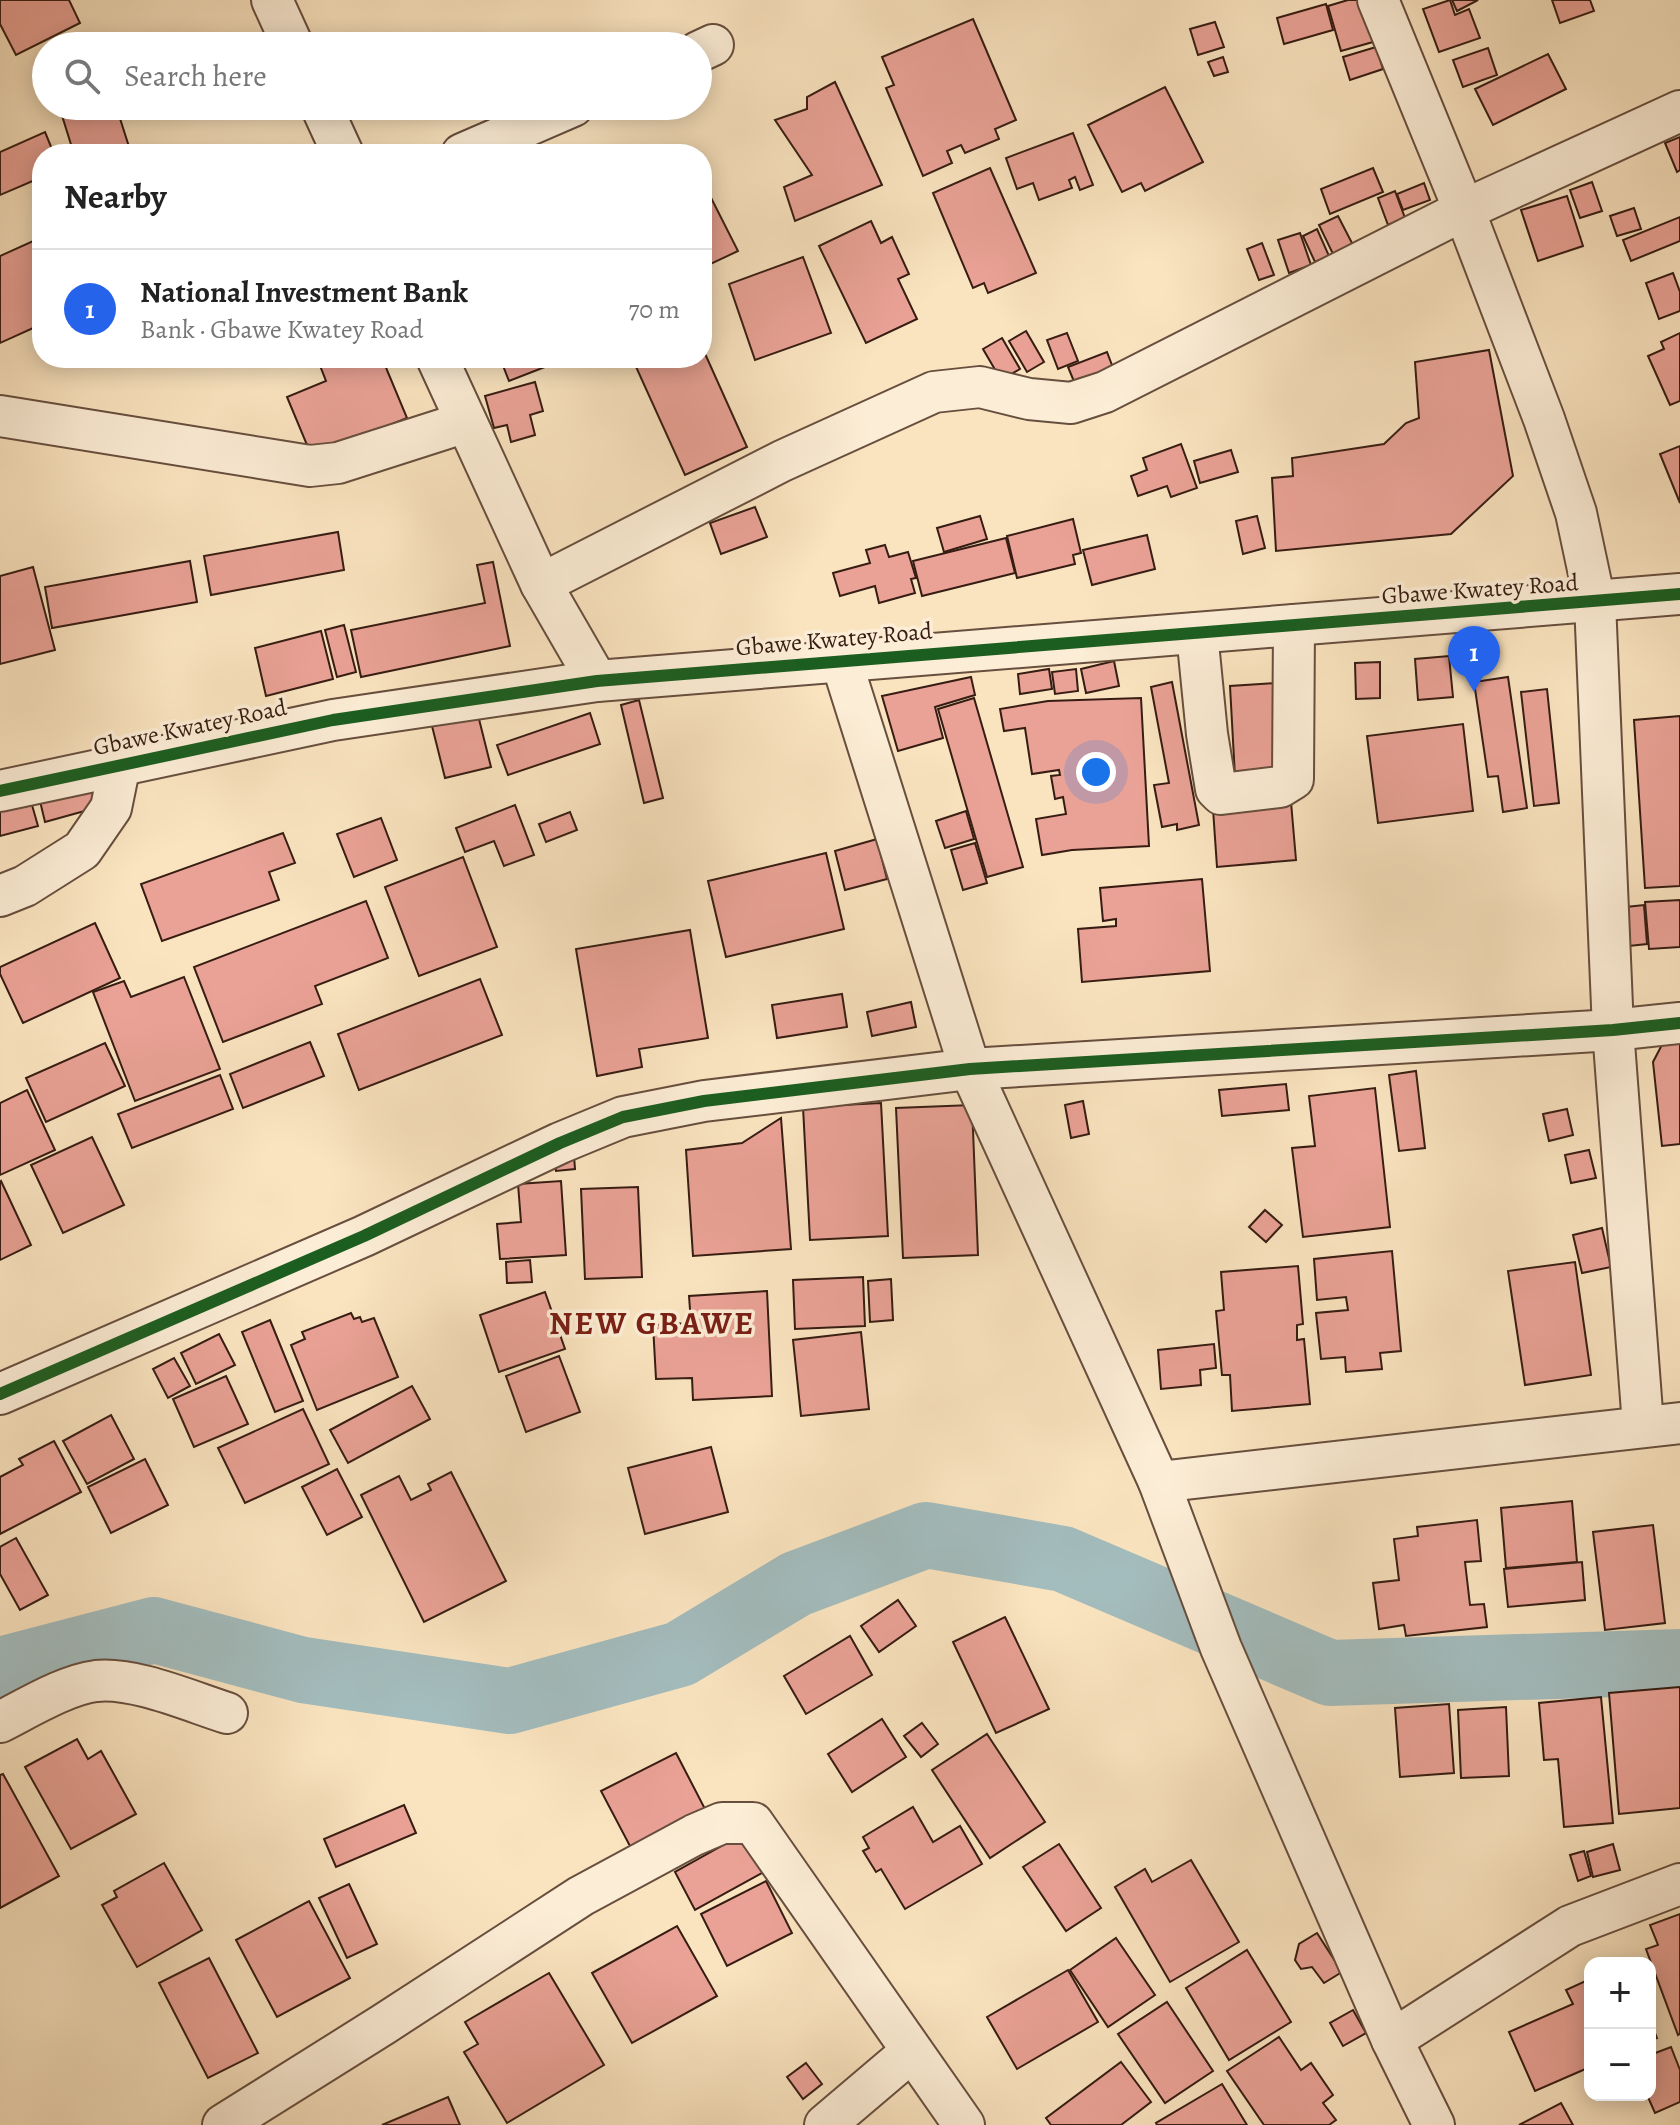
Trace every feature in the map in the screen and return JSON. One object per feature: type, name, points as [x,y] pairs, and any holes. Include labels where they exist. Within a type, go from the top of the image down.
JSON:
[{"type":"street","points":[[272,0],[287,32]]},
{"type":"street","points":[[1159,1482],[1661,1424],[1613,1030],[1595,602],[1576,513],[1544,419],[1464,210],[1378,0]]},
{"type":"street","points":[[541,584],[782,461],[934,392],[980,387],[1029,399],[1071,403],[1105,392],[1464,210],[1680,111]]},
{"type":"street","points":[[327,120],[338,144]]},
{"type":"street","points":[[485,144],[541,120]]},
{"type":"street","points":[[442,368],[541,584],[597,681]]},
{"type":"street","points":[[0,416],[310,466],[338,463],[466,422]]},
{"type":"street","name":"Gbawe Kwatey Road","points":[[0,791],[333,720],[597,681],[1680,594]]},
{"type":"street","points":[[1197,633],[1207,734],[1216,789],[1221,794],[1280,787],[1293,779],[1294,625]]},
{"type":"street","points":[[841,660],[970,1069],[1159,1482],[1221,1648],[1392,2040],[1434,2125]]},
{"type":"street","points":[[0,896],[25,886],[82,850],[111,808],[120,764]]},
{"type":"street","points":[[0,1394],[364,1236],[560,1143],[623,1117],[704,1101],[970,1069],[1613,1030],[1680,1023]]},
{"type":"street","points":[[0,1722],[56,1694],[95,1681],[130,1683],[227,1713]]},
{"type":"street","points":[[223,2125],[581,1896],[722,1823],[753,1823],[964,2125]]},
{"type":"street","points":[[1392,2040],[1570,1926],[1680,1884]]},
{"type":"street","points":[[825,2125],[911,2052]]},
{"type":"building","points":[[0,0],[69,0],[80,23],[62,32],[32,32],[32,47],[16,55],[0,24]]},
{"type":"building","points":[[1361,0],[1373,42],[1341,51],[1328,6]]},
{"type":"building","points":[[1450,0],[1455,15],[1469,9],[1480,38],[1439,52],[1423,9]]},
{"type":"building","points":[[1452,0],[1478,0],[1457,11]]},
{"type":"building","points":[[1552,0],[1590,0],[1594,11],[1560,23]]},
{"type":"building","points":[[1326,4],[1333,30],[1284,44],[1277,18]]},
{"type":"building","points":[[973,19],[1016,120],[995,129],[999,139],[965,153],[961,145],[947,151],[952,163],[923,176],[886,88],[894,85],[882,57]]},
{"type":"building","points":[[1215,22],[1224,47],[1198,55],[1190,29]]},
{"type":"building","points":[[1376,47],[1383,69],[1350,80],[1343,57]]},
{"type":"building","points":[[1488,48],[1497,75],[1463,87],[1453,60]]},
{"type":"building","points":[[1548,54],[1566,89],[1493,125],[1475,89]]},
{"type":"building","points":[[1223,57],[1228,72],[1214,76],[1208,62]]},
{"type":"building","points":[[835,82],[882,185],[795,221],[784,187],[812,175],[775,120],[807,109],[807,97]]},
{"type":"building","points":[[1165,87],[1203,162],[1145,191],[1141,183],[1122,192],[1088,125]]},
{"type":"building","points":[[63,120],[120,120],[128,144],[71,144]]},
{"type":"building","points":[[45,132],[50,144],[32,144],[32,181],[0,195],[0,152]]},
{"type":"building","points":[[1073,133],[1093,185],[1080,190],[1075,177],[1069,180],[1072,188],[1039,200],[1033,183],[1017,189],[1006,158]]},
{"type":"building","points":[[1680,137],[1680,170],[1677,172],[1665,143]]},
{"type":"building","points":[[990,168],[1036,273],[988,293],[984,283],[973,288],[933,193]]},
{"type":"building","points":[[1373,168],[1383,192],[1330,214],[1321,189]]},
{"type":"building","points":[[1592,182],[1602,211],[1580,218],[1570,190]]},
{"type":"building","points":[[1424,183],[1430,200],[1403,210],[1397,194]]},
{"type":"building","points":[[1395,191],[1405,218],[1388,225],[1378,198]]},
{"type":"building","points":[[1567,196],[1583,246],[1538,261],[1521,210]]},
{"type":"building","points":[[712,200],[738,251],[712,263]]},
{"type":"building","points":[[1634,208],[1641,229],[1617,236],[1610,216]]},
{"type":"building","points":[[1338,216],[1353,245],[1333,254],[1319,225]]},
{"type":"building","points":[[1680,217],[1680,241],[1631,261],[1623,240]]},
{"type":"building","points":[[871,221],[881,243],[892,237],[909,274],[898,279],[917,319],[866,343],[819,246]]},
{"type":"building","points":[[1317,229],[1329,256],[1315,262],[1303,236]]},
{"type":"building","points":[[1300,233],[1311,265],[1289,273],[1278,240]]},
{"type":"building","points":[[32,242],[32,329],[0,343],[0,256]]},
{"type":"building","points":[[1262,243],[1274,275],[1259,280],[1247,249]]},
{"type":"building","points":[[803,257],[831,333],[755,360],[729,284]]},
{"type":"building","points":[[1673,273],[1680,292],[1680,311],[1659,319],[1646,283]]},
{"type":"building","points":[[1026,331],[1044,362],[1027,372],[1009,341]]},
{"type":"building","points":[[1067,333],[1078,361],[1058,369],[1047,340]]},
{"type":"building","points":[[1680,333],[1680,401],[1670,405],[1648,356],[1664,349],[1661,342]]},
{"type":"building","points":[[1002,338],[1020,369],[1001,380],[983,349]]},
{"type":"building","points":[[1489,350],[1513,476],[1451,534],[1276,551],[1272,478],[1293,476],[1292,458],[1384,444],[1406,423],[1419,418],[1415,362]]},
{"type":"building","points":[[1107,352],[1118,381],[1080,396],[1068,367]]},
{"type":"building","points":[[321,368],[386,368],[407,418],[312,457],[287,397],[326,381]]},
{"type":"building","points":[[504,368],[542,368],[509,381]]},
{"type":"building","points":[[637,368],[711,368],[747,447],[685,475]]},
{"type":"building","points":[[535,382],[543,411],[530,415],[535,435],[511,442],[507,425],[494,428],[485,396]]},
{"type":"building","points":[[1181,444],[1197,488],[1171,497],[1167,486],[1138,496],[1131,476],[1147,470],[1143,458]]},
{"type":"building","points":[[1680,446],[1680,503],[1660,454]]},
{"type":"building","points":[[1231,450],[1238,472],[1200,483],[1194,461]]},
{"type":"building","points":[[755,507],[767,537],[721,554],[710,523]]},
{"type":"building","points":[[980,516],[987,539],[944,552],[937,528]]},
{"type":"building","points":[[1257,516],[1265,548],[1243,554],[1236,521]]},
{"type":"building","points":[[1073,519],[1081,553],[1073,555],[1075,564],[1017,578],[1007,536]]},
{"type":"building","points":[[338,532],[344,570],[211,595],[204,556]]},
{"type":"building","points":[[1147,535],[1155,569],[1092,585],[1083,550]]},
{"type":"building","points":[[1006,538],[1015,573],[922,596],[913,561]]},
{"type":"building","points":[[885,545],[889,557],[908,552],[916,578],[911,579],[915,593],[879,603],[875,586],[840,596],[833,573],[870,563],[866,550]]},
{"type":"building","points":[[190,561],[197,602],[52,628],[45,587]]},
{"type":"building","points":[[493,562],[510,646],[361,677],[351,630],[485,603],[477,565]]},
{"type":"building","points":[[33,567],[55,650],[0,664],[0,576]]},
{"type":"building","points":[[344,625],[356,672],[337,677],[325,630]]},
{"type":"building","points":[[321,631],[333,679],[266,696],[255,648]]},
{"type":"building","points":[[1449,656],[1453,697],[1418,700],[1415,659]]},
{"type":"building","points":[[1114,661],[1119,686],[1086,693],[1081,669]]},
{"type":"building","points":[[1380,662],[1380,698],[1356,699],[1355,663]]},
{"type":"building","points":[[1049,669],[1052,689],[1020,694],[1018,674]]},
{"type":"building","points":[[1076,669],[1078,691],[1055,694],[1052,672]]},
{"type":"building","points":[[971,677],[975,695],[935,707],[943,738],[898,751],[882,696]]},
{"type":"building","points":[[1508,677],[1527,808],[1503,812],[1498,776],[1488,777],[1474,682]]},
{"type":"building","points":[[1172,682],[1199,825],[1177,830],[1177,824],[1162,827],[1154,785],[1169,783],[1151,687]]},
{"type":"building","points":[[1276,683],[1282,774],[1235,777],[1230,686]]},
{"type":"building","points":[[1547,689],[1559,803],[1534,806],[1521,692]]},
{"type":"building","points":[[974,698],[1023,867],[987,877],[938,709]]},
{"type":"building","points":[[1141,698],[1149,846],[1072,850],[1042,855],[1036,819],[1066,814],[1063,797],[1055,799],[1051,776],[1060,775],[1059,770],[1032,774],[1025,728],[1004,731],[1000,709],[1048,701]]},
{"type":"building","points":[[639,700],[663,798],[644,803],[621,705]]},
{"type":"building","points":[[590,713],[600,744],[508,775],[497,745]]},
{"type":"building","points":[[478,715],[491,767],[445,778],[432,726]]},
{"type":"building","points":[[1680,716],[1680,886],[1645,888],[1634,720]]},
{"type":"building","points":[[1463,724],[1473,811],[1378,823],[1367,736]]},
{"type":"building","points":[[93,783],[99,807],[45,822],[39,797]]},
{"type":"building","points":[[30,798],[38,826],[0,836],[0,806]]},
{"type":"building","points":[[1291,802],[1296,860],[1217,867],[1213,809]]},
{"type":"building","points":[[515,805],[534,855],[504,866],[494,841],[465,852],[456,828]]},
{"type":"building","points":[[966,811],[974,839],[945,848],[936,821]]},
{"type":"building","points":[[570,812],[577,830],[546,842],[539,824]]},
{"type":"building","points":[[381,818],[397,860],[354,877],[337,834]]},
{"type":"building","points":[[283,833],[295,863],[269,872],[279,900],[162,941],[141,884]]},
{"type":"building","points":[[877,839],[887,879],[845,890],[835,851]]},
{"type":"building","points":[[975,843],[987,883],[963,890],[951,850]]},
{"type":"building","points":[[826,853],[844,929],[726,957],[708,881]]},
{"type":"building","points":[[463,857],[497,947],[419,976],[385,887]]},
{"type":"building","points":[[1202,879],[1210,971],[1082,982],[1078,929],[1116,926],[1116,919],[1103,921],[1100,888]]},
{"type":"building","points":[[1680,900],[1680,947],[1649,949],[1645,902]]},
{"type":"building","points":[[366,901],[388,958],[315,986],[322,1004],[223,1042],[194,967]]},
{"type":"building","points":[[1644,905],[1647,944],[1629,946],[1626,907]]},
{"type":"building","points":[[95,923],[120,978],[23,1023],[0,974],[0,967]]},
{"type":"building","points":[[690,930],[708,1038],[639,1049],[642,1067],[597,1076],[576,949]]},
{"type":"building","points":[[184,977],[220,1069],[135,1101],[93,992],[124,981],[131,997]]},
{"type":"building","points":[[480,979],[502,1035],[359,1090],[338,1034]]},
{"type":"building","points":[[842,994],[847,1027],[777,1038],[772,1005]]},
{"type":"building","points":[[911,1002],[916,1027],[872,1036],[867,1012]]},
{"type":"building","points":[[1680,1037],[1680,1144],[1662,1146],[1653,1062],[1665,1039]]},
{"type":"building","points":[[310,1042],[324,1076],[243,1108],[230,1074]]},
{"type":"building","points":[[105,1043],[125,1086],[46,1122],[26,1078]]},
{"type":"building","points":[[1416,1071],[1425,1148],[1399,1151],[1389,1075]]},
{"type":"building","points":[[220,1075],[233,1109],[132,1148],[118,1114]]},
{"type":"building","points":[[1286,1084],[1289,1110],[1222,1116],[1219,1090]]},
{"type":"building","points":[[1375,1088],[1390,1227],[1303,1237],[1292,1148],[1315,1146],[1309,1096]]},
{"type":"building","points":[[27,1090],[55,1150],[0,1175],[0,1103]]},
{"type":"building","points":[[1083,1101],[1089,1134],[1071,1138],[1065,1105]]},
{"type":"building","points":[[881,1103],[888,1236],[810,1240],[803,1107]]},
{"type":"building","points":[[972,1105],[978,1255],[903,1258],[896,1108]]},
{"type":"building","points":[[1567,1109],[1573,1135],[1549,1141],[1543,1114]]},
{"type":"building","points":[[781,1118],[791,1249],[693,1256],[686,1150],[742,1143]]},
{"type":"building","points":[[92,1137],[124,1205],[63,1233],[31,1165]]},
{"type":"building","points":[[1589,1150],[1596,1178],[1571,1183],[1565,1155]]},
{"type":"building","points":[[574,1156],[575,1169],[556,1171],[554,1158]]},
{"type":"building","points":[[561,1181],[566,1255],[500,1259],[497,1224],[521,1222],[518,1184]]},
{"type":"building","points":[[0,1182],[31,1245],[0,1260]]},
{"type":"building","points":[[638,1187],[642,1277],[585,1279],[581,1189]]},
{"type":"building","points":[[1265,1210],[1282,1225],[1266,1242],[1249,1227]]},
{"type":"building","points":[[1602,1228],[1611,1267],[1582,1273],[1573,1235]]},
{"type":"building","points":[[1392,1251],[1401,1351],[1380,1353],[1382,1369],[1346,1372],[1345,1357],[1321,1359],[1316,1313],[1348,1310],[1346,1297],[1317,1300],[1314,1259]]},
{"type":"building","points":[[530,1260],[532,1282],[507,1283],[506,1262]]},
{"type":"building","points":[[1575,1262],[1591,1375],[1525,1385],[1508,1271]]},
{"type":"building","points":[[1298,1266],[1303,1324],[1297,1325],[1297,1340],[1304,1339],[1310,1404],[1232,1411],[1230,1375],[1222,1375],[1216,1311],[1224,1310],[1221,1272]]},
{"type":"building","points":[[863,1277],[865,1326],[795,1329],[793,1280]]},
{"type":"building","points":[[891,1279],[893,1320],[870,1322],[868,1281]]},
{"type":"building","points":[[767,1291],[772,1396],[693,1400],[692,1378],[656,1379],[653,1325],[691,1323],[689,1296]]},
{"type":"building","points":[[545,1292],[565,1349],[499,1372],[480,1315]]},
{"type":"building","points":[[351,1313],[354,1319],[360,1317],[362,1322],[374,1318],[398,1377],[317,1410],[291,1345],[305,1339],[302,1332]]},
{"type":"building","points":[[270,1320],[303,1401],[275,1412],[242,1332]]},
{"type":"building","points":[[861,1332],[869,1409],[801,1416],[793,1340]]},
{"type":"building","points":[[219,1334],[235,1365],[196,1384],[181,1353]]},
{"type":"building","points":[[1214,1344],[1216,1368],[1200,1370],[1201,1385],[1161,1389],[1158,1350]]},
{"type":"building","points":[[559,1356],[580,1412],[526,1432],[506,1376]]},
{"type":"building","points":[[174,1358],[190,1386],[168,1398],[153,1369]]},
{"type":"building","points":[[226,1376],[248,1424],[194,1447],[173,1399]]},
{"type":"building","points":[[412,1386],[430,1419],[348,1463],[330,1430]]},
{"type":"building","points":[[303,1409],[329,1464],[245,1503],[218,1448]]},
{"type":"building","points":[[111,1415],[134,1459],[87,1484],[63,1441]]},
{"type":"building","points":[[54,1441],[81,1492],[0,1534],[0,1477],[23,1465],[19,1459]]},
{"type":"building","points":[[711,1447],[728,1512],[645,1534],[628,1468]]},
{"type":"building","points":[[145,1459],[168,1505],[111,1533],[88,1487]]},
{"type":"building","points":[[337,1469],[362,1517],[327,1535],[302,1487]]},
{"type":"building","points":[[451,1472],[506,1581],[424,1622],[361,1495],[399,1476],[411,1500],[431,1490],[428,1484]]},
{"type":"building","points":[[1572,1501],[1577,1562],[1506,1568],[1501,1508]]},
{"type":"building","points":[[1477,1520],[1481,1561],[1465,1562],[1470,1605],[1484,1604],[1487,1627],[1406,1636],[1404,1625],[1379,1629],[1373,1583],[1399,1580],[1394,1539],[1418,1536],[1417,1527]]},
{"type":"building","points":[[1653,1525],[1665,1623],[1605,1630],[1593,1532]]},
{"type":"building","points":[[16,1538],[48,1595],[20,1610],[0,1574],[0,1547]]},
{"type":"building","points":[[1582,1562],[1585,1600],[1508,1607],[1504,1569]]},
{"type":"building","points":[[898,1600],[916,1626],[879,1652],[861,1626]]},
{"type":"building","points":[[1005,1617],[1049,1709],[996,1733],[953,1642]]},
{"type":"building","points":[[850,1636],[872,1675],[806,1714],[784,1676]]},
{"type":"building","points":[[1680,1687],[1680,1808],[1619,1814],[1609,1693]]},
{"type":"building","points":[[1601,1697],[1613,1823],[1564,1827],[1558,1759],[1544,1760],[1539,1703]]},
{"type":"building","points":[[1449,1704],[1454,1773],[1400,1777],[1395,1708]]},
{"type":"building","points":[[1506,1707],[1509,1776],[1461,1778],[1458,1710]]},
{"type":"building","points":[[882,1719],[906,1757],[852,1792],[828,1754]]},
{"type":"building","points":[[922,1723],[938,1744],[921,1757],[904,1736]]},
{"type":"building","points":[[987,1734],[1045,1822],[990,1858],[932,1770]]},
{"type":"building","points":[[77,1739],[88,1759],[101,1751],[136,1814],[71,1849],[25,1767]]},
{"type":"building","points":[[676,1753],[705,1809],[631,1848],[601,1791]]},
{"type":"building","points":[[3,1774],[59,1876],[0,1908],[0,1775]]},
{"type":"building","points":[[404,1805],[416,1833],[336,1867],[324,1839]]},
{"type":"building","points":[[913,1807],[933,1842],[960,1826],[982,1864],[905,1909],[881,1869],[876,1872],[863,1851],[869,1848],[863,1837]]},
{"type":"building","points":[[752,1829],[773,1867],[695,1910],[675,1872]]},
{"type":"building","points":[[1059,1844],[1101,1908],[1066,1931],[1023,1867]]},
{"type":"building","points":[[1613,1844],[1620,1870],[1593,1877],[1587,1852]]},
{"type":"building","points":[[1584,1851],[1591,1876],[1578,1881],[1570,1855]]},
{"type":"building","points":[[1191,1860],[1239,1942],[1170,1982],[1115,1887],[1145,1869],[1152,1882]]},
{"type":"building","points":[[164,1863],[202,1930],[137,1967],[102,1905],[117,1897],[114,1891]]},
{"type":"building","points":[[766,1881],[792,1933],[727,1966],[701,1914]]},
{"type":"building","points":[[349,1884],[377,1944],[347,1958],[319,1898]]},
{"type":"building","points":[[309,1901],[350,1978],[277,2017],[236,1940]]},
{"type":"building","points":[[1680,1914],[1678,2035],[1656,1976],[1656,1957],[1649,1957],[1646,1949],[1658,1945],[1650,1925]]},
{"type":"building","points":[[677,1926],[717,1996],[632,2043],[592,1973]]},
{"type":"building","points":[[1317,1933],[1342,1972],[1324,1983],[1312,1967],[1301,1969],[1295,1960],[1299,1944]]},
{"type":"building","points":[[1116,1938],[1155,1995],[1108,2027],[1070,1970]]},
{"type":"building","points":[[1247,1950],[1291,2022],[1229,2060],[1186,1988]]},
{"type":"building","points":[[209,1958],[258,2053],[208,2078],[159,1983]]},
{"type":"building","points":[[1068,1970],[1098,2022],[1017,2069],[987,2017]]},
{"type":"building","points":[[549,1973],[604,2065],[507,2123],[464,2052],[478,2044],[465,2022]]},
{"type":"building","points":[[1584,1982],[1584,2070],[1535,2091],[1509,2032],[1573,2004],[1566,1990]]},
{"type":"building","points":[[1167,2002],[1213,2071],[1165,2103],[1118,2034]]},
{"type":"building","points":[[1353,2010],[1366,2033],[1343,2046],[1330,2023]]},
{"type":"building","points":[[1279,2037],[1301,2070],[1311,2063],[1333,2095],[1323,2103],[1336,2120],[1329,2125],[1264,2125],[1227,2071]]},
{"type":"building","points":[[1671,2047],[1680,2070],[1680,2102],[1655,2113],[1650,2101],[1656,2101],[1656,2053]]},
{"type":"building","points":[[1121,2062],[1151,2102],[1121,2125],[1051,2125],[1046,2118]]},
{"type":"building","points":[[806,2063],[822,2084],[803,2099],[787,2077]]},
{"type":"building","points":[[1222,2084],[1247,2125],[1157,2125],[1156,2123]]},
{"type":"building","points":[[448,2097],[460,2125],[382,2125]]},
{"type":"building","points":[[1561,2103],[1573,2125],[1519,2125]]},
{"type":"waterway","points":[[0,1670],[154,1630],[303,1670],[510,1701],[680,1654],[796,1584],[926,1535],[1063,1559],[1330,1673],[1680,1662]]},
{"type":"cycle path","points":[[0,791],[333,720],[597,681],[1680,594]]},
{"type":"cycle path","points":[[0,1394],[364,1236],[560,1143],[623,1117],[704,1101],[970,1069],[1613,1030],[1680,1023]]},
{"type":"place","name":"National Investment Bank","points":[[1474,692]]},
{"type":"district","name":"NEW GBAWE","points":[[652,1323]]}]
